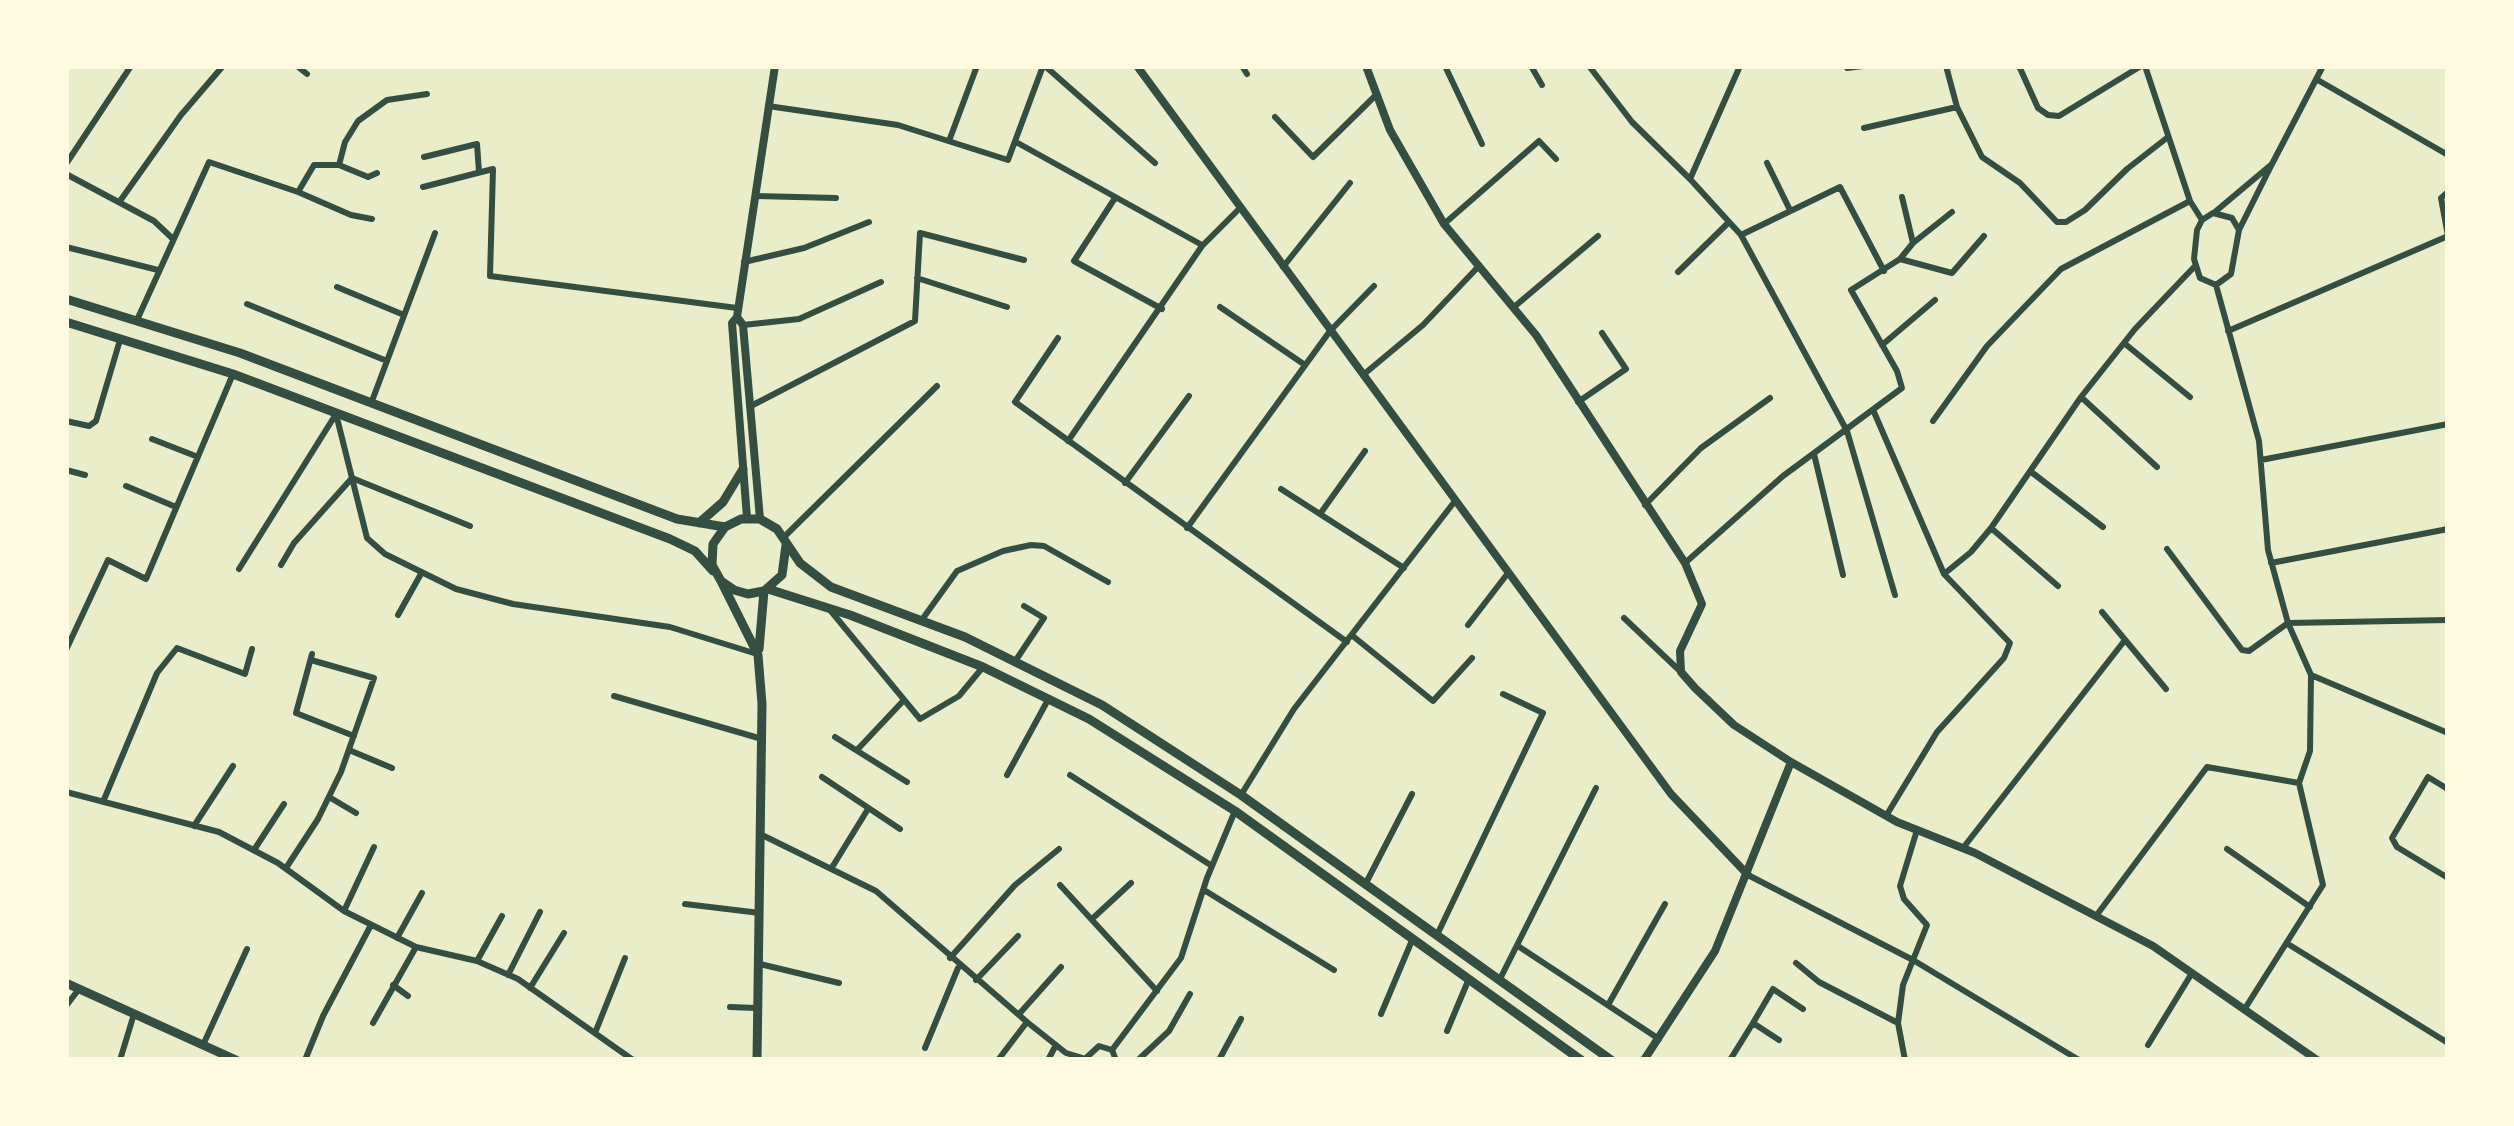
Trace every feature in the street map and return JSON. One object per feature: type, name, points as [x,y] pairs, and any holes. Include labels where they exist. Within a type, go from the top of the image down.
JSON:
[{"type":"main road","points":[[66,299],[240,353],[677,519],[724,526],[760,519],[824,583],[1016,660],[1102,705],[1241,795],[1611,1060]]},
{"type":"main road","points":[[66,322],[233,374],[670,539],[695,551],[734,590],[748,594],[766,590],[823,605],[1049,698],[1235,811],[1581,1060]]},
{"type":"main road","points":[[699,523],[723,502],[743,469]]},
{"type":"main road","points":[[724,526],[711,554],[758,655]]},
{"type":"main road","points":[[757,1060],[762,740],[758,655],[766,590],[786,565],[784,542]]},
{"type":"main road","points":[[823,605],[809,593],[809,587],[824,583]]},
{"type":"main road","points":[[1235,811],[1241,795]]},
{"type":"main road","points":[[66,983],[236,1060]]},
{"type":"street","points":[[66,164],[131,66]]},
{"type":"street","points":[[120,201],[181,115],[224,66]]},
{"type":"street","points":[[297,66],[308,74]]},
{"type":"street","points":[[760,519],[739,317],[776,66]]},
{"type":"street","points":[[949,141],[977,66]]},
{"type":"street","points":[[768,106],[898,124],[1009,160],[1044,66],[1155,163]]},
{"type":"street","points":[[1137,66],[1671,794],[1748,875],[1913,960],[2079,1060]]},
{"type":"street","points":[[1366,66],[1390,130],[1444,224],[1514,307],[1685,563],[1702,604],[1680,651],[1682,672]]},
{"type":"street","points":[[1445,66],[1482,144]]},
{"type":"street","points":[[1531,66],[1542,85]]},
{"type":"street","points":[[1589,66],[1632,122],[1741,235],[1847,431],[1895,595]]},
{"type":"street","points":[[1690,178],[1740,66]]},
{"type":"street","points":[[1847,68],[1863,66]]},
{"type":"street","points":[[1946,66],[1957,107],[1982,157],[2020,183],[2057,223],[2085,211],[2168,137]]},
{"type":"street","points":[[1944,574],[1991,528],[2081,397],[2195,266],[2202,220],[2190,202],[2143,66],[2129,69],[2059,116],[2048,116],[2038,108],[2019,66]]},
{"type":"street","points":[[2216,285],[2231,274],[2239,230],[2323,66]]},
{"type":"street","points":[[2317,79],[2448,155]]},
{"type":"street","points":[[339,165],[345,142],[358,121],[387,100],[427,94]]},
{"type":"street","points":[[1274,117],[1313,157],[1376,95]]},
{"type":"street","points":[[1864,128],[1957,107]]},
{"type":"street","points":[[1444,224],[1539,141],[1556,159]]},
{"type":"street","points":[[1016,142],[1202,246]]},
{"type":"street","points":[[424,157],[477,144],[478,172]]},
{"type":"street","points":[[137,320],[209,162],[372,219]]},
{"type":"street","points":[[1767,163],[1790,208]]},
{"type":"street","points":[[2202,220],[2246,190],[2272,164]]},
{"type":"street","points":[[298,192],[314,165],[339,165],[368,177],[377,173]]},
{"type":"street","points":[[423,187],[493,169],[490,275],[739,317],[799,319],[881,282]]},
{"type":"street","points":[[66,174],[154,221],[172,238]]},
{"type":"street","points":[[1283,267],[1350,183]]},
{"type":"street","points":[[1741,235],[1840,187],[1884,271]]},
{"type":"street","points":[[2228,332],[2448,236],[2441,198],[2448,192]]},
{"type":"street","points":[[754,196],[836,198]]},
{"type":"street","points":[[1902,197],[1913,243]]},
{"type":"street","points":[[1114,199],[1074,261],[1162,309]]},
{"type":"street","points":[[1933,421],[1987,346],[2061,269],[2190,202]]},
{"type":"street","points":[[1068,441],[1202,246],[1239,208]]},
{"type":"street","points":[[1685,563],[1783,476],[1902,388],[1851,290],[1900,259],[1952,212]]},
{"type":"street","points":[[2213,212],[2232,218],[2239,230]]},
{"type":"street","points":[[744,262],[804,248],[869,222]]},
{"type":"street","points":[[1678,272],[1728,223]]},
{"type":"street","points":[[371,404],[435,233]]},
{"type":"street","points":[[748,407],[915,321],[920,233],[1024,260]]},
{"type":"street","points":[[1514,307],[1598,236]]},
{"type":"street","points":[[1900,259],[1952,273],[1984,236]]},
{"type":"street","points":[[66,247],[158,271]]},
{"type":"street","points":[[1363,376],[1423,325],[1480,264]]},
{"type":"street","points":[[2195,266],[2204,282],[2216,285]]},
{"type":"street","points":[[917,278],[1006,307]]},
{"type":"street","points":[[2216,285],[2261,460],[2271,563],[2288,623],[2311,675],[2310,751],[2300,783],[2323,885],[2244,1010]]},
{"type":"street","points":[[1187,528],[1330,331],[1374,286]]},
{"type":"street","points":[[337,287],[404,315]]},
{"type":"street","points":[[1882,345],[1935,300]]},
{"type":"street","points":[[247,304],[387,361]]},
{"type":"street","points":[[1220,307],[1305,365]]},
{"type":"street","points":[[739,317],[732,323],[747,518]]},
{"type":"street","points":[[1578,402],[1626,369],[1602,333]]},
{"type":"street","points":[[66,421],[89,426],[96,421],[121,337]]},
{"type":"street","points":[[1058,338],[1015,402],[1433,700],[1472,658]]},
{"type":"street","points":[[2124,343],[2190,398]]},
{"type":"street","points":[[66,650],[108,560],[146,579],[233,374]]},
{"type":"street","points":[[784,542],[937,386]]},
{"type":"street","points":[[1125,483],[1190,396]]},
{"type":"street","points":[[2081,397],[2157,467]]},
{"type":"street","points":[[1645,505],[1701,448],[1770,398]]},
{"type":"street","points":[[1874,411],[1944,574],[2010,643],[2004,658],[1937,732],[1886,816]]},
{"type":"street","points":[[336,414],[367,538],[386,554],[456,590],[513,604],[670,627],[758,655]]},
{"type":"street","points":[[239,569],[336,414]]},
{"type":"street","points":[[2261,460],[2448,424]]},
{"type":"street","points":[[152,439],[198,457]]},
{"type":"street","points":[[1320,514],[1365,451]]},
{"type":"street","points":[[1814,454],[1844,574]]},
{"type":"street","points":[[66,470],[86,475]]},
{"type":"street","points":[[2030,471],[2103,527]]},
{"type":"street","points":[[352,478],[470,526]]},
{"type":"street","points":[[281,565],[352,478]]},
{"type":"street","points":[[126,486],[176,507]]},
{"type":"street","points":[[1281,489],[1404,568]]},
{"type":"street","points":[[1241,795],[1294,709],[1455,501]]},
{"type":"street","points":[[1991,528],[2058,586]]},
{"type":"street","points":[[2271,563],[2448,529]]},
{"type":"street","points":[[921,620],[957,571],[1003,551],[1031,545],[1044,546],[1108,581]]},
{"type":"street","points":[[2167,549],[2242,650],[2249,651],[2288,623],[2448,620]]},
{"type":"street","points":[[398,616],[422,572]]},
{"type":"street","points":[[1468,625],[1508,573]]},
{"type":"street","points":[[823,605],[920,719],[958,696],[983,667]]},
{"type":"street","points":[[1016,660],[1044,617],[1024,606]]},
{"type":"street","points":[[2102,612],[2166,689]]},
{"type":"street","points":[[1624,618],[1733,724],[1791,762],[1886,816],[1963,848],[2096,916],[2192,973],[2317,1060]]},
{"type":"street","points":[[1963,848],[2126,640]]},
{"type":"street","points":[[103,802],[157,673],[177,648],[245,674],[252,649]]},
{"type":"street","points":[[286,868],[328,797],[349,750],[354,736],[374,678],[311,657],[296,713],[354,736]]},
{"type":"street","points":[[2311,675],[2448,734]]},
{"type":"street","points":[[1437,935],[1544,713],[1503,694]]},
{"type":"street","points":[[614,695],[762,740]]},
{"type":"street","points":[[1007,775],[1049,698]]},
{"type":"street","points":[[856,751],[904,700]]},
{"type":"street","points":[[835,737],[907,782]]},
{"type":"street","points":[[349,750],[392,768]]},
{"type":"street","points":[[1645,1060],[1715,951],[1791,762]]},
{"type":"street","points":[[194,826],[233,766]]},
{"type":"street","points":[[2096,916],[2206,767],[2300,783]]},
{"type":"street","points":[[1070,775],[1212,866]]},
{"type":"street","points":[[822,777],[899,829]]},
{"type":"street","points":[[2448,787],[2428,777],[2392,838],[2397,847],[2448,878]]},
{"type":"street","points":[[1500,979],[1596,788]]},
{"type":"street","points":[[66,792],[219,832],[286,868],[344,911],[397,938],[508,975],[632,1060]]},
{"type":"street","points":[[1366,883],[1412,794]]},
{"type":"street","points":[[328,797],[356,813]]},
{"type":"street","points":[[254,850],[284,804]]},
{"type":"street","points":[[831,868],[868,808]]},
{"type":"street","points":[[1112,1050],[1181,958],[1235,811]]},
{"type":"street","points":[[1905,1060],[1898,1023],[1903,985],[1927,925],[1904,899],[1900,886],[1918,830]]},
{"type":"street","points":[[760,833],[876,891],[1055,1045],[1086,1059],[1093,1048],[1106,1046],[1116,1060]]},
{"type":"street","points":[[344,911],[374,848]]},
{"type":"street","points":[[950,958],[1016,885],[1060,849]]},
{"type":"street","points":[[2227,849],[2309,907]]},
{"type":"street","points":[[1092,919],[1130,883]]},
{"type":"street","points":[[1060,885],[1157,991]]},
{"type":"street","points":[[1203,889],[1334,970]]},
{"type":"street","points":[[397,938],[422,893]]},
{"type":"street","points":[[686,904],[760,913]]},
{"type":"street","points":[[1608,1005],[1665,904]]},
{"type":"street","points":[[508,975],[539,912]]},
{"type":"street","points":[[477,961],[502,916]]},
{"type":"street","points":[[305,1060],[371,925]]},
{"type":"street","points":[[530,988],[564,933]]},
{"type":"street","points":[[976,980],[1018,937]]},
{"type":"street","points":[[1381,1014],[1413,938]]},
{"type":"street","points":[[2288,944],[2448,1042]]},
{"type":"street","points":[[1518,946],[1659,1039]]},
{"type":"street","points":[[374,1023],[416,947]]},
{"type":"street","points":[[203,1045],[247,949]]},
{"type":"street","points":[[595,1034],[626,958]]},
{"type":"street","points":[[1796,963],[1819,982],[1898,1023]]},
{"type":"street","points":[[760,964],[839,983]]},
{"type":"street","points":[[925,1048],[959,966]]},
{"type":"street","points":[[1018,1015],[1061,967]]},
{"type":"street","points":[[2148,1046],[2192,973]]},
{"type":"street","points":[[1447,1031],[1470,977]]},
{"type":"street","points":[[393,985],[408,996]]},
{"type":"street","points":[[1730,1060],[1773,988],[1803,1009]]},
{"type":"street","points":[[66,1006],[79,989]]},
{"type":"street","points":[[1138,1060],[1169,1031],[1190,994]]},
{"type":"street","points":[[730,1007],[760,1008]]},
{"type":"street","points":[[120,1060],[134,1014]]},
{"type":"street","points":[[1219,1060],[1241,1019]]},
{"type":"street","points":[[998,1060],[1027,1022]]},
{"type":"street","points":[[1754,1023],[1778,1040]]},
{"type":"street","points":[[1048,1060],[1055,1045]]}]
